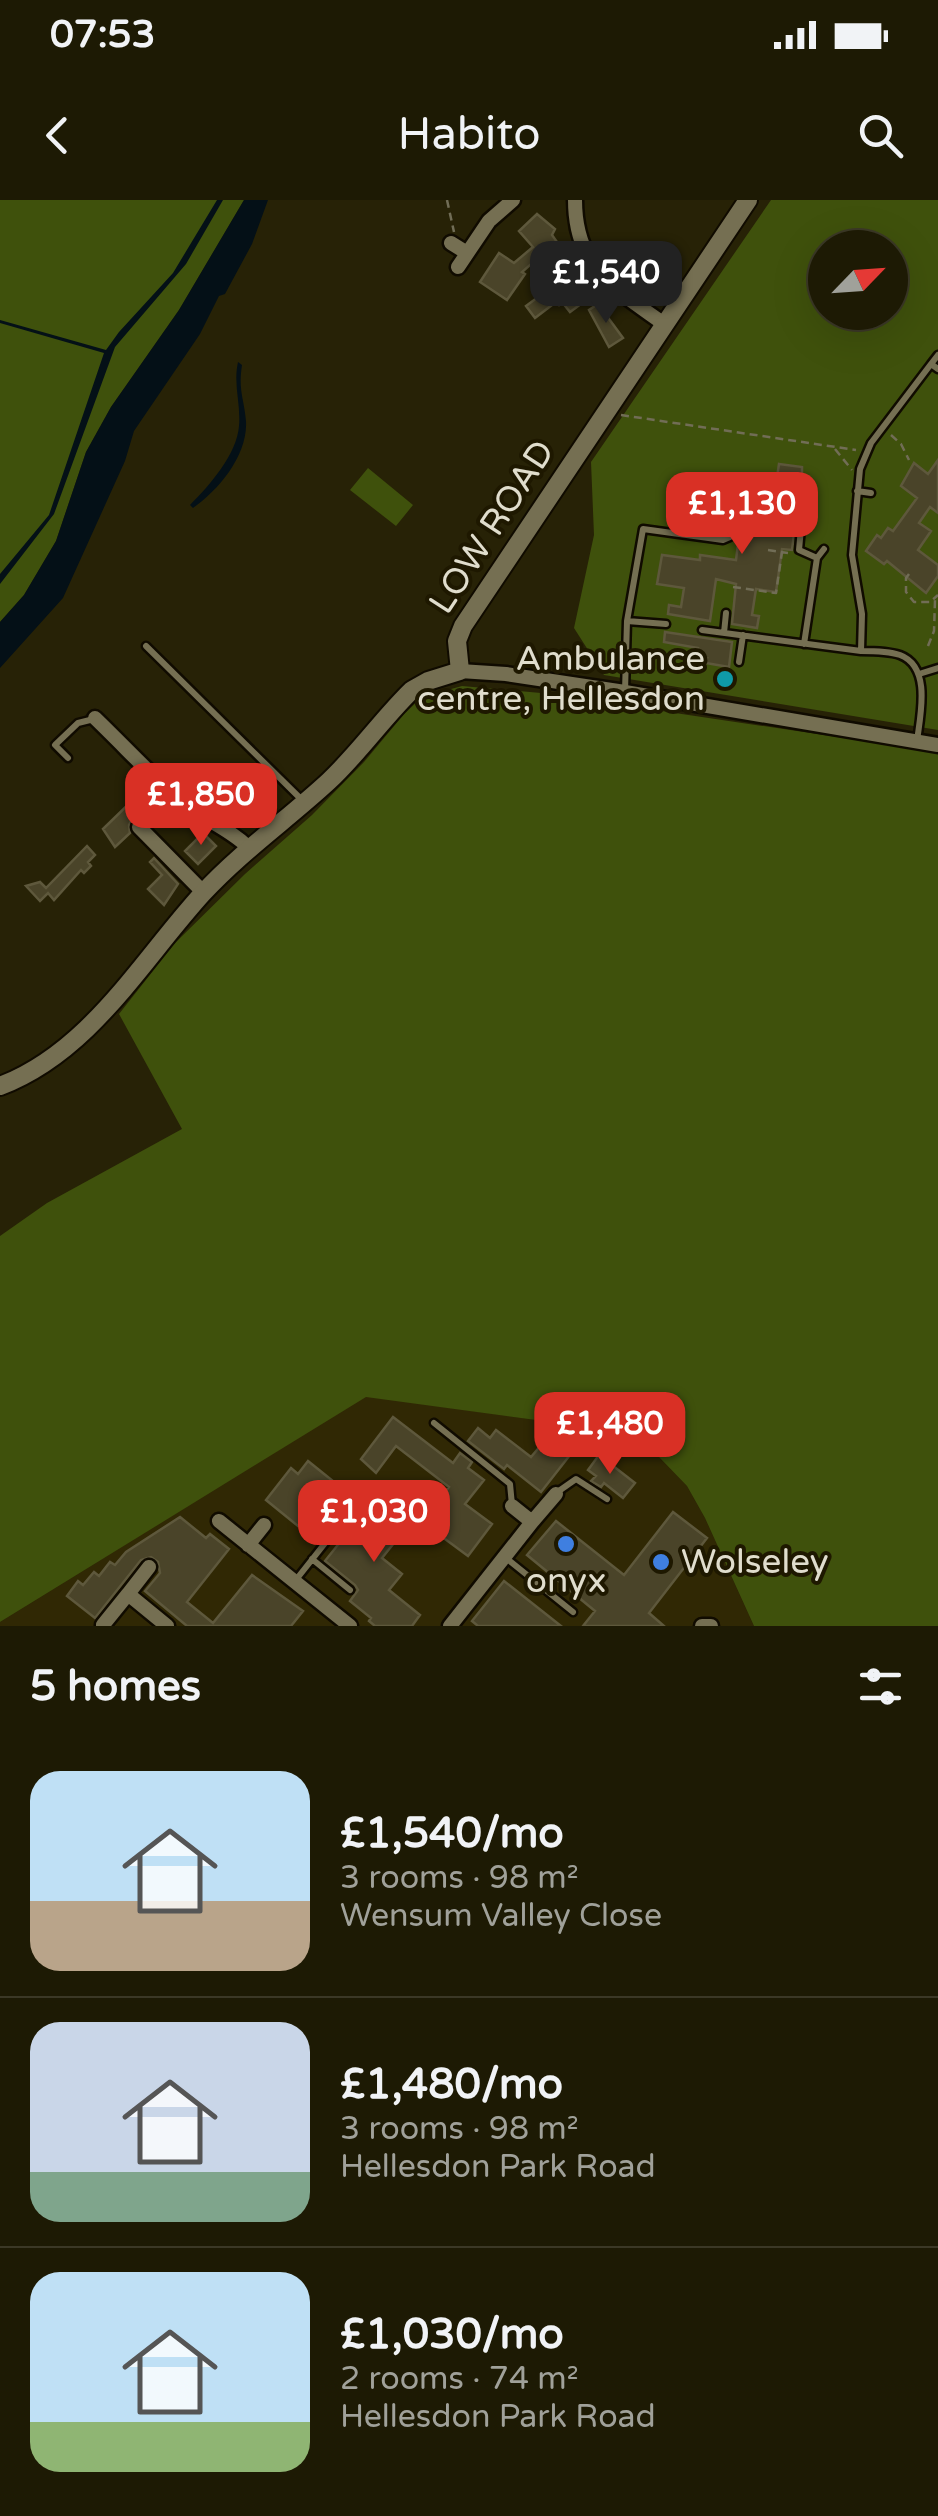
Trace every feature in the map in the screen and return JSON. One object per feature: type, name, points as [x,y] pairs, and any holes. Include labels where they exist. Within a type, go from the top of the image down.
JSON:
[{"type":"street","points":[[458,267],[500,208],[513,200]]},
{"type":"street","points":[[575,200],[578,231],[596,272],[664,324]]},
{"type":"street","name":"LOW ROAD","points":[[0,1086],[40,1068],[96,1020],[204,892],[248,848],[330,780],[412,690],[428,680],[460,671],[457,641],[463,626],[748,200]]},
{"type":"street","points":[[451,242],[467,253]]},
{"type":"street","points":[[460,671],[625,692],[938,745]]},
{"type":"street","points":[[106,722],[179,800],[234,834],[248,848]]},
{"type":"street","points":[[139,827],[204,892]]},
{"type":"street","points":[[458,1623],[504,1557],[556,1494]]},
{"type":"street","points":[[512,1506],[532,1522]]},
{"type":"street","points":[[218,1521],[339,1623]]},
{"type":"street","points":[[248,1545],[264,1525]]},
{"type":"street","points":[[102,1625],[149,1568]]},
{"type":"street","points":[[128,1594],[167,1626]]},
{"type":"street","points":[[702,1626],[711,1626]]},
{"type":"lane","points":[[861,650],[862,614],[852,555],[859,478],[867,452],[875,445],[881,428],[934,367],[938,355]]},
{"type":"lane","points":[[857,491],[872,492]]},
{"type":"lane","points":[[802,528],[799,550],[817,558]]},
{"type":"lane","points":[[625,692],[627,620],[643,529],[724,540],[730,537]]},
{"type":"lane","points":[[804,644],[817,558],[824,549]]},
{"type":"lane","points":[[724,633],[726,613]]},
{"type":"lane","points":[[627,620],[666,624]]},
{"type":"lane","points":[[702,630],[897,653],[907,658],[921,686],[916,743]]},
{"type":"lane","points":[[739,662],[743,635]]},
{"type":"lane","points":[[146,646],[304,802]]},
{"type":"lane","points":[[918,674],[938,668]]},
{"type":"lane","points":[[68,758],[56,745],[78,722],[106,722]]},
{"type":"lane","points":[[434,1423],[510,1484],[512,1506]]},
{"type":"lane","points":[[556,1494],[576,1479],[607,1500]]},
{"type":"lane","points":[[294,1582],[356,1504]]},
{"type":"lane","points":[[504,1557],[573,1612]]},
{"type":"lane","points":[[312,1559],[350,1590]]},
{"type":"path","points":[[448,200],[454,232],[451,242]]},
{"type":"path","points":[[604,412],[867,452]]},
{"type":"path","points":[[881,428],[901,444],[908,460]]},
{"type":"path","points":[[834,447],[859,478]]},
{"type":"path","points":[[768,550],[799,550]]},
{"type":"path","points":[[733,587],[776,593],[782,552]]},
{"type":"path","points":[[909,574],[906,592],[914,602],[924,603],[937,596]]},
{"type":"path","points":[[778,585],[784,586]]},
{"type":"path","points":[[928,646],[934,630],[937,596]]},
{"type":"shaded area","points":[[217,200],[223,200],[186,264],[115,347],[54,514],[0,584],[0,574],[49,515],[104,353],[0,320],[106,350],[173,273]]},
{"type":"shaded area","points":[[244,200],[268,200],[252,244],[200,334],[134,431],[125,461],[63,598],[0,668],[0,622],[24,595],[56,541],[86,452],[111,407],[179,310]]},
{"type":"shaded area","points":[[238,362],[242,365],[246,421],[242,446],[222,482],[193,508],[190,505],[221,468],[237,437]]},
{"type":"shaded area","points":[[366,1396],[580,1426],[624,1436],[658,1456],[687,1486],[754,1626],[0,1626],[0,1622]]},
{"type":"green space","points":[[0,200],[244,200],[179,310],[111,407],[86,452],[56,541],[24,595],[0,622]]},
{"type":"green space","points":[[771,200],[938,200],[938,730],[604,675],[574,628],[594,535],[591,462]]},
{"type":"green space","points":[[368,468],[413,505],[396,526],[350,490]]},
{"type":"green space","points":[[462,686],[541,693],[938,752],[938,1626],[754,1626],[687,1486],[658,1456],[624,1436],[580,1426],[366,1397],[0,1622],[0,1236],[47,1203],[182,1129],[119,1014],[175,943],[312,815],[404,714],[422,697]]},
{"type":"building","points":[[537,214],[555,229],[552,235],[571,262],[560,270],[581,304],[570,312],[562,302],[556,302],[535,318],[526,306],[553,286],[546,277],[558,268],[546,251],[522,272],[525,274],[507,300],[480,282],[499,253],[514,263],[533,247],[519,231]]},
{"type":"building","points":[[645,257],[654,262],[645,277],[615,270],[618,259],[641,264]]},
{"type":"building","points":[[598,304],[623,338],[609,347],[589,310]]},
{"type":"building","points":[[938,460],[938,513],[930,507],[919,523],[931,531],[918,550],[938,565],[938,576],[926,593],[887,561],[884,564],[866,551],[877,535],[881,538],[888,528],[893,531],[917,498],[901,486],[914,463],[928,474]]},
{"type":"building","points":[[779,464],[802,467],[802,504],[809,505],[806,524],[801,521],[795,525],[792,550],[782,549],[776,592],[756,589],[752,615],[759,616],[757,628],[732,624],[736,584],[716,579],[710,621],[668,614],[669,605],[681,607],[684,588],[657,584],[662,555],[736,560],[739,537],[748,538],[750,528],[760,530],[767,482],[776,484]]},
{"type":"building","points":[[665,632],[732,642],[729,667],[706,663],[707,658],[697,657],[698,648],[664,642]]},
{"type":"building","points":[[142,782],[167,809],[159,818],[151,810],[132,819],[130,833],[115,847],[103,829],[137,796],[132,791]]},
{"type":"building","points":[[203,833],[216,846],[198,864],[185,851]]},
{"type":"building","points":[[87,846],[95,855],[88,862],[91,866],[84,873],[81,870],[54,900],[48,893],[40,901],[26,886],[40,882],[46,888]]},
{"type":"building","points":[[154,858],[178,884],[164,905],[148,889],[162,875],[150,862]]},
{"type":"building","points":[[393,1417],[453,1463],[460,1453],[472,1462],[468,1468],[484,1480],[465,1504],[492,1524],[468,1556],[422,1522],[449,1487],[396,1446],[376,1473],[361,1459]]},
{"type":"building","points":[[478,1428],[490,1438],[496,1430],[531,1457],[548,1437],[570,1455],[541,1492],[468,1441]]},
{"type":"building","points":[[599,1455],[635,1483],[623,1498],[604,1483],[601,1487],[591,1481],[596,1476],[588,1470]]},
{"type":"building","points":[[308,1461],[334,1482],[298,1526],[266,1500],[291,1468],[298,1474]]},
{"type":"building","points":[[377,1496],[410,1523],[382,1558],[402,1574],[389,1590],[420,1615],[412,1626],[375,1626],[350,1601],[358,1590],[355,1585],[325,1561]]},
{"type":"building","points":[[673,1512],[707,1538],[649,1613],[664,1626],[583,1626],[595,1611],[527,1555],[556,1521],[624,1575]]},
{"type":"building","points":[[180,1517],[206,1538],[210,1534],[229,1549],[187,1602],[213,1623],[252,1575],[303,1611],[291,1626],[187,1626],[145,1591],[160,1573],[158,1562],[151,1557],[141,1560],[95,1618],[67,1596],[78,1581],[83,1585],[94,1572],[99,1576],[110,1562],[115,1565],[126,1552]]},
{"type":"building","points":[[504,1581],[561,1626],[478,1626],[472,1621]]},
{"type":"place","name":"Ambulance centre, Hellesdon","points":[[725,679]]},
{"type":"place","name":"onyx","points":[[566,1544]]},
{"type":"place","name":"Wolseley","points":[[661,1562]]}]
